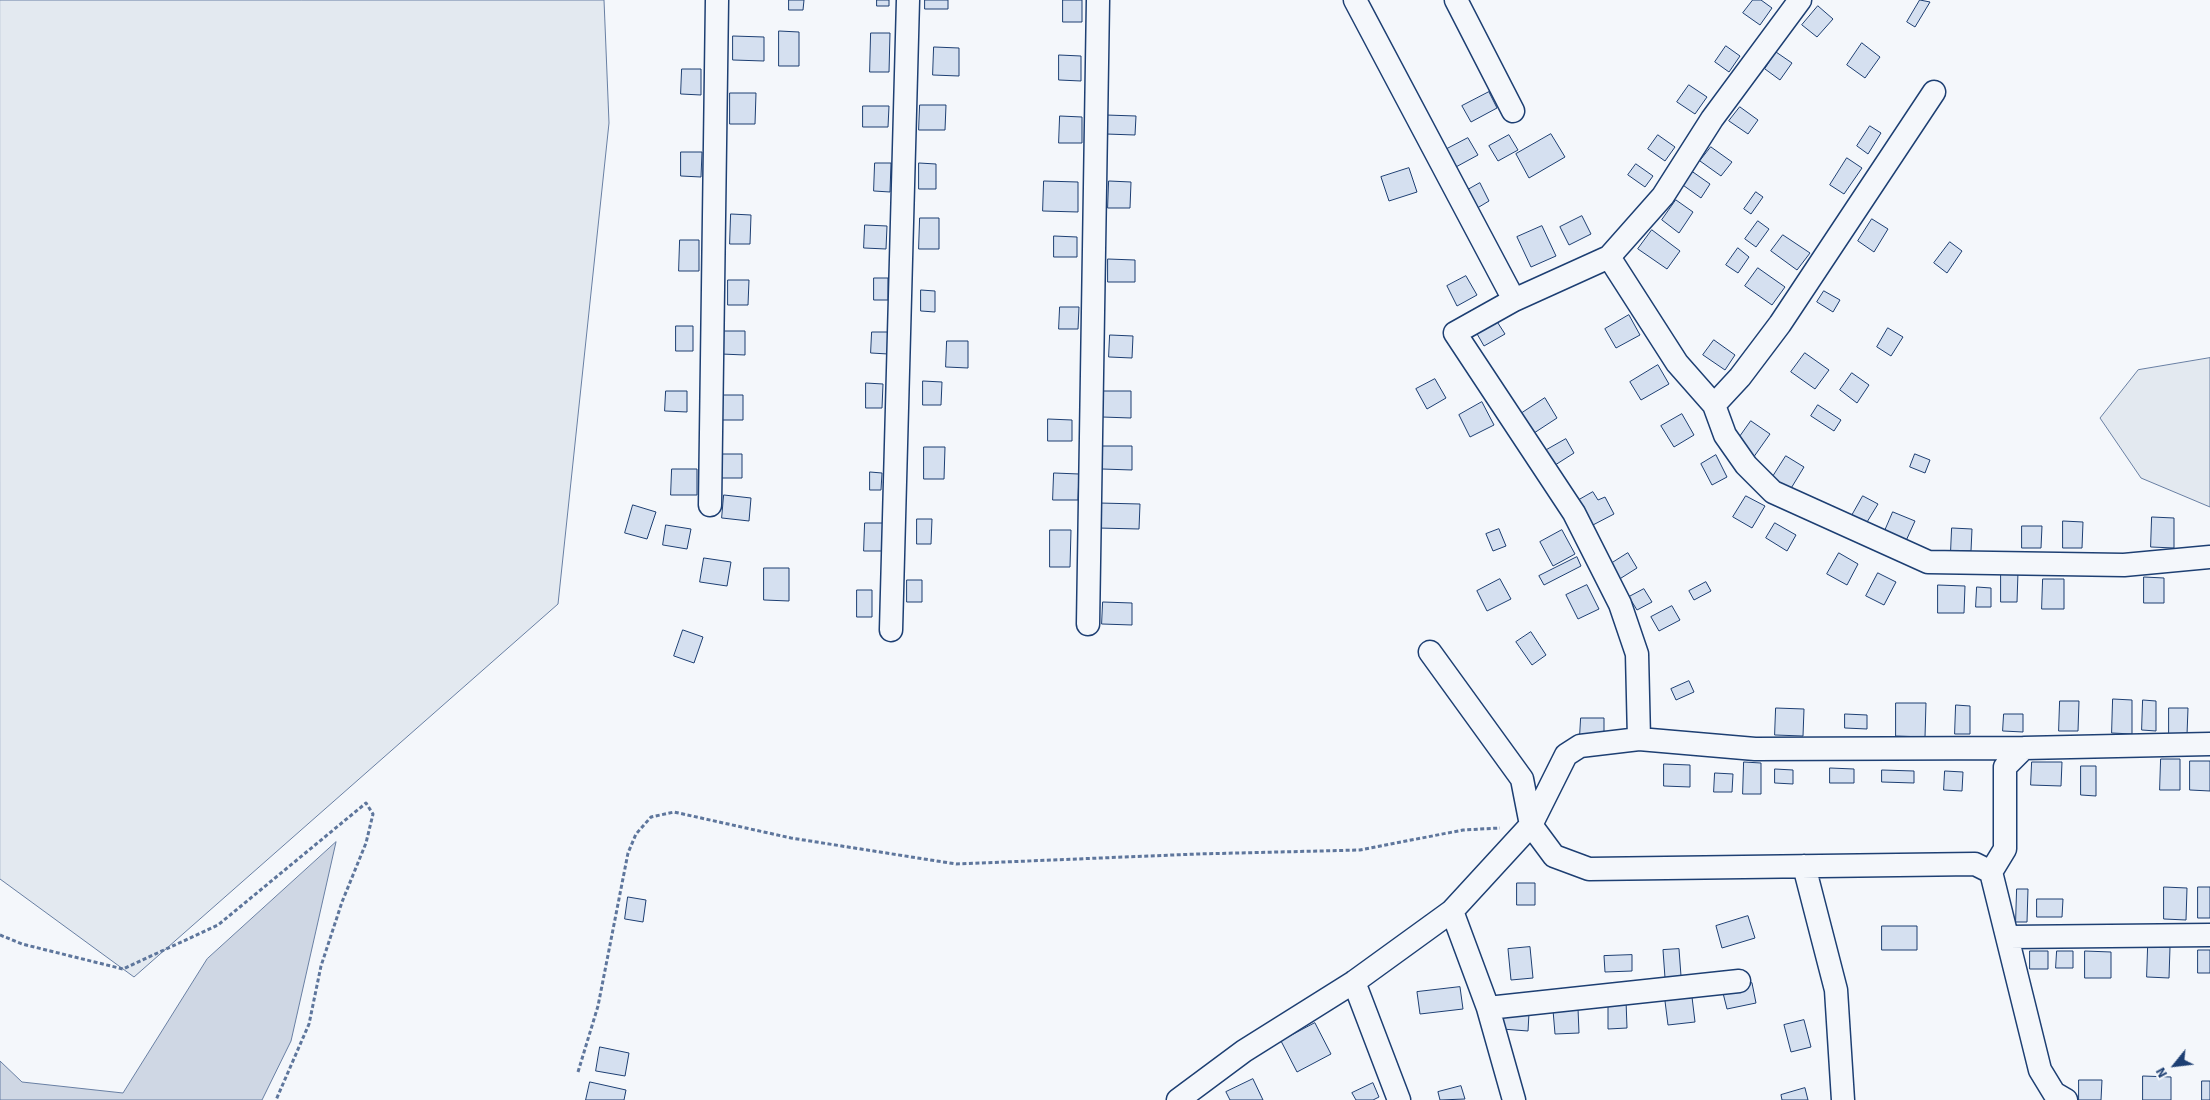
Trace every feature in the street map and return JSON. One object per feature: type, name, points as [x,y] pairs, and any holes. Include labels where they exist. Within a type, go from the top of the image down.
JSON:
[{"type":"street","points":[[710,506],[717,0]]},
{"type":"street","points":[[891,630],[908,0]]},
{"type":"street","points":[[1088,624],[1098,0]]},
{"type":"street","points":[[1355,0],[1514,300]]},
{"type":"street","points":[[1456,0],[1513,111]]},
{"type":"street","points":[[1639,739],[1637,654],[1620,604],[1574,512],[1455,333],[1514,300],[1609,257],[1663,196],[1712,119],[1800,0]]},
{"type":"street","points":[[1714,405],[1740,377],[1780,324],[1934,92]]},
{"type":"street","points":[[1609,257],[1677,363],[1714,405],[1725,435],[1746,465],[1773,492],[1928,562],[2124,565],[2210,557]]},
{"type":"street","points":[[1430,652],[1522,779],[1531,825],[1554,856],[1589,869],[1974,864],[1991,872]]},
{"type":"street","points":[[1178,1100],[1244,1050],[1354,982],[1452,912],[1531,825],[1566,755],[1580,746],[1639,739],[1755,750],[2024,748],[2210,744]]},
{"type":"street","points":[[2024,748],[2005,767],[2006,849],[1991,872],[2009,937],[2040,1070],[2054,1093],[2066,1100]]},
{"type":"street","points":[[1804,866],[1836,990],[1843,1100]]},
{"type":"street","points":[[1452,912],[1488,1008],[1514,1100]]},
{"type":"street","points":[[2009,937],[2210,935]]},
{"type":"street","points":[[1488,1008],[1739,981]]},
{"type":"street","points":[[1354,982],[1399,1100]]},
{"type":"path","points":[[0,935],[22,944],[123,969],[218,925],[366,803],[373,814],[366,843],[342,902],[321,966],[309,1024],[276,1100]]},
{"type":"path","points":[[578,1072],[598,1006],[628,853],[636,834],[650,817],[674,812],[791,838],[956,864],[1197,854],[1360,850],[1463,830],[1531,825]]},
{"type":"shaded area","points":[[0,0],[604,0],[609,123],[558,604],[134,977],[0,879]]},
{"type":"shaded area","points":[[2210,358],[2210,507],[2141,478],[2100,418],[2138,370]]},
{"type":"shaded area","points":[[336,842],[291,1041],[262,1100],[0,1100],[0,1061],[22,1082],[123,1093],[207,959]]},
{"type":"building","points":[[789,0],[804,0],[803,10],[789,10]]},
{"type":"building","points":[[877,0],[889,0],[889,6],[877,6]]},
{"type":"building","points":[[925,0],[948,0],[948,9],[925,9]]},
{"type":"building","points":[[1063,0],[1082,0],[1082,22],[1063,22]]},
{"type":"building","points":[[1753,0],[1761,0],[1772,8],[1760,25],[1743,13]]},
{"type":"building","points":[[1920,0],[1930,2],[1915,27],[1907,22]]},
{"type":"building","points":[[1818,6],[1833,19],[1817,37],[1802,25]]},
{"type":"building","points":[[779,31],[799,32],[799,66],[779,66]]},
{"type":"building","points":[[871,33],[890,33],[889,72],[870,72]]},
{"type":"building","points":[[733,36],[764,37],[764,61],[733,60]]},
{"type":"building","points":[[1862,43],[1880,57],[1865,78],[1847,65]]},
{"type":"building","points":[[1726,46],[1740,56],[1729,72],[1715,62]]},
{"type":"building","points":[[934,47],[959,48],[959,76],[933,75]]},
{"type":"building","points":[[1776,52],[1792,63],[1780,80],[1765,69]]},
{"type":"building","points":[[1059,55],[1081,56],[1081,81],[1059,80]]},
{"type":"building","points":[[682,69],[701,69],[701,95],[681,94]]},
{"type":"building","points":[[1689,85],[1707,97],[1695,114],[1677,102]]},
{"type":"building","points":[[1489,92],[1497,108],[1471,122],[1462,106]]},
{"type":"building","points":[[730,93],[756,93],[755,124],[730,124]]},
{"type":"building","points":[[920,105],[946,105],[945,130],[919,130]]},
{"type":"building","points":[[863,106],[889,106],[888,127],[863,127]]},
{"type":"building","points":[[1740,107],[1758,120],[1748,134],[1729,121]]},
{"type":"building","points":[[1106,115],[1136,116],[1135,135],[1106,134]]},
{"type":"building","points":[[1060,116],[1082,117],[1082,143],[1059,143]]},
{"type":"building","points":[[1870,126],[1881,133],[1868,154],[1857,146]]},
{"type":"building","points":[[1551,134],[1565,157],[1529,178],[1516,154]]},
{"type":"building","points":[[1509,135],[1518,150],[1498,161],[1489,146]]},
{"type":"building","points":[[1658,135],[1675,147],[1665,161],[1648,149]]},
{"type":"building","points":[[1468,138],[1478,155],[1454,168],[1445,150]]},
{"type":"building","points":[[1711,147],[1732,162],[1721,176],[1700,161]]},
{"type":"building","points":[[681,152],[702,152],[701,177],[681,176]]},
{"type":"building","points":[[1847,158],[1862,168],[1844,194],[1830,185]]},
{"type":"building","points":[[875,163],[891,163],[890,192],[874,191]]},
{"type":"building","points":[[919,163],[936,164],[936,189],[919,189]]},
{"type":"building","points":[[1636,164],[1653,176],[1645,187],[1628,175]]},
{"type":"building","points":[[1409,168],[1417,192],[1389,201],[1381,177]]},
{"type":"building","points":[[1690,170],[1710,184],[1701,198],[1680,183]]},
{"type":"building","points":[[1044,181],[1078,182],[1078,212],[1043,211]]},
{"type":"building","points":[[1109,181],[1131,182],[1130,208],[1108,208]]},
{"type":"building","points":[[1480,183],[1489,201],[1474,210],[1464,192]]},
{"type":"building","points":[[1756,192],[1763,197],[1751,214],[1744,209]]},
{"type":"building","points":[[1676,200],[1693,212],[1679,233],[1662,220]]},
{"type":"building","points":[[731,214],[751,215],[750,244],[730,244]]},
{"type":"building","points":[[1582,216],[1591,234],[1569,245],[1560,227]]},
{"type":"building","points":[[920,218],[939,218],[939,249],[919,249]]},
{"type":"building","points":[[1872,219],[1888,229],[1874,252],[1858,241]]},
{"type":"building","points":[[1758,221],[1769,229],[1756,247],[1745,239]]},
{"type":"building","points":[[865,225],[887,226],[886,249],[864,248]]},
{"type":"building","points":[[1542,226],[1556,256],[1531,267],[1517,237]]},
{"type":"building","points":[[1652,230],[1680,251],[1667,269],[1638,249]]},
{"type":"building","points":[[1783,235],[1810,253],[1797,270],[1771,251]]},
{"type":"building","points":[[1054,236],[1077,237],[1077,257],[1054,257]]},
{"type":"building","points":[[680,240],[699,240],[699,271],[679,271]]},
{"type":"building","points":[[1950,242],[1962,251],[1947,273],[1934,263]]},
{"type":"building","points":[[1738,248],[1749,257],[1738,273],[1726,265]]},
{"type":"building","points":[[1108,259],[1135,260],[1135,282],[1108,282]]},
{"type":"building","points":[[1758,268],[1785,287],[1772,305],[1745,286]]},
{"type":"building","points":[[1466,276],[1477,295],[1457,306],[1447,286]]},
{"type":"building","points":[[874,278],[888,278],[888,300],[874,300]]},
{"type":"building","points":[[728,280],[749,280],[748,305],[728,305]]},
{"type":"building","points":[[921,290],[935,291],[935,312],[921,311]]},
{"type":"building","points":[[1824,291],[1840,300],[1833,312],[1817,302]]},
{"type":"building","points":[[1060,307],[1079,307],[1078,329],[1059,329]]},
{"type":"building","points":[[1629,315],[1640,335],[1616,348],[1605,329]]},
{"type":"building","points":[[1496,320],[1505,334],[1484,346],[1476,332]]},
{"type":"building","points":[[676,326],[693,326],[693,351],[676,351]]},
{"type":"building","points":[[1888,328],[1903,337],[1891,356],[1877,347]]},
{"type":"building","points":[[722,331],[745,331],[745,355],[721,354]]},
{"type":"building","points":[[872,332],[889,332],[888,354],[871,353]]},
{"type":"building","points":[[1110,335],[1133,336],[1132,358],[1109,357]]},
{"type":"building","points":[[1714,340],[1735,355],[1725,370],[1703,355]]},
{"type":"building","points":[[947,341],[968,341],[968,368],[946,367]]},
{"type":"building","points":[[1805,353],[1829,370],[1815,389],[1791,372]]},
{"type":"building","points":[[1658,365],[1669,384],[1641,400],[1630,382]]},
{"type":"building","points":[[1852,373],[1869,385],[1857,403],[1840,390]]},
{"type":"building","points":[[1435,379],[1446,398],[1427,409],[1416,389]]},
{"type":"building","points":[[923,381],[942,382],[941,405],[923,405]]},
{"type":"building","points":[[866,383],[883,384],[882,408],[866,408]]},
{"type":"building","points":[[666,391],[687,391],[687,412],[665,411]]},
{"type":"building","points":[[1102,391],[1131,391],[1131,418],[1102,417]]},
{"type":"building","points":[[723,395],[743,395],[743,420],[722,420]]},
{"type":"building","points":[[1545,398],[1557,418],[1531,435],[1519,415]]},
{"type":"building","points":[[1482,402],[1494,425],[1470,437],[1459,415]]},
{"type":"building","points":[[1818,405],[1841,420],[1834,431],[1811,416]]},
{"type":"building","points":[[1682,414],[1694,435],[1674,447],[1661,426]]},
{"type":"building","points":[[1048,419],[1072,420],[1072,441],[1048,441]]},
{"type":"building","points":[[1751,421],[1770,434],[1753,458],[1734,445]]},
{"type":"building","points":[[1566,439],[1574,453],[1552,467],[1543,452]]},
{"type":"building","points":[[1102,446],[1132,446],[1132,470],[1102,469]]},
{"type":"building","points":[[924,447],[945,447],[944,479],[924,479]]},
{"type":"building","points":[[721,454],[742,454],[742,478],[721,478]]},
{"type":"building","points":[[1915,454],[1930,460],[1925,473],[1910,467]]},
{"type":"building","points":[[1716,455],[1727,477],[1712,485],[1701,464]]},
{"type":"building","points":[[1786,456],[1804,467],[1790,490],[1772,478]]},
{"type":"building","points":[[672,469],[697,469],[697,495],[671,495]]},
{"type":"building","points":[[870,472],[882,473],[881,490],[870,490]]},
{"type":"building","points":[[1054,473],[1079,474],[1078,500],[1053,500]]},
{"type":"building","points":[[1593,492],[1598,500],[1605,497],[1614,514],[1591,526],[1579,500]]},
{"type":"building","points":[[724,495],[751,498],[749,521],[722,518]]},
{"type":"building","points":[[1746,496],[1765,506],[1752,528],[1733,517]]},
{"type":"building","points":[[1863,496],[1878,504],[1864,527],[1850,519]]},
{"type":"building","points":[[1099,503],[1140,504],[1139,529],[1098,528]]},
{"type":"building","points":[[633,505],[656,512],[647,539],[625,533]]},
{"type":"building","points":[[1893,512],[1915,521],[1905,543],[1884,533]]},
{"type":"building","points":[[2152,517],[2174,518],[2174,548],[2151,547]]},
{"type":"building","points":[[917,519],[932,519],[931,544],[917,544]]},
{"type":"building","points":[[2063,521],[2083,522],[2082,548],[2063,548]]},
{"type":"building","points":[[865,523],[884,523],[883,551],[864,551]]},
{"type":"building","points":[[1775,523],[1796,535],[1787,551],[1766,538]]},
{"type":"building","points":[[666,525],[691,529],[687,549],[663,545]]},
{"type":"building","points":[[2022,526],[2042,526],[2041,548],[2022,548]]},
{"type":"building","points":[[1952,528],[1972,529],[1971,551],[1951,551]]},
{"type":"building","points":[[1499,529],[1506,546],[1493,551],[1486,534]]},
{"type":"building","points":[[1050,530],[1071,530],[1070,567],[1050,567]]},
{"type":"building","points":[[1562,530],[1575,554],[1553,566],[1540,542]]},
{"type":"building","points":[[1628,553],[1637,568],[1618,580],[1609,565]]},
{"type":"building","points":[[1839,553],[1858,564],[1847,585],[1827,574]]},
{"type":"building","points":[[1577,557],[1581,566],[1544,585],[1539,576]]},
{"type":"building","points":[[704,558],[731,562],[727,586],[700,582]]},
{"type":"building","points":[[764,568],[789,568],[789,601],[764,600]]},
{"type":"building","points":[[2001,571],[2018,572],[2017,602],[2001,602]]},
{"type":"building","points":[[1878,573],[1896,582],[1884,605],[1866,596]]},
{"type":"building","points":[[2144,577],[2164,578],[2164,603],[2144,603]]},
{"type":"building","points":[[1500,579],[1511,599],[1487,611],[1477,591]]},
{"type":"building","points":[[2043,579],[2064,579],[2064,609],[2042,609]]},
{"type":"building","points":[[907,580],[922,580],[922,602],[907,602]]},
{"type":"building","points":[[1706,582],[1711,591],[1694,600],[1689,591]]},
{"type":"building","points":[[1587,585],[1599,609],[1578,619],[1566,595]]},
{"type":"building","points":[[1938,585],[1965,586],[1964,613],[1938,613]]},
{"type":"building","points":[[1977,587],[1991,588],[1991,607],[1976,607]]},
{"type":"building","points":[[1644,589],[1652,602],[1637,610],[1629,597]]},
{"type":"building","points":[[857,590],[872,590],[872,617],[857,617]]},
{"type":"building","points":[[1103,602],[1132,603],[1132,625],[1102,624]]},
{"type":"building","points":[[1672,606],[1680,620],[1659,631],[1651,617]]},
{"type":"building","points":[[683,630],[703,637],[694,663],[674,656]]},
{"type":"building","points":[[1531,632],[1546,655],[1532,665],[1516,642]]},
{"type":"building","points":[[1689,681],[1694,692],[1676,700],[1671,689]]},
{"type":"building","points":[[2113,699],[2132,700],[2132,734],[2112,733]]},
{"type":"building","points":[[2143,700],[2156,701],[2156,731],[2142,730]]},
{"type":"building","points":[[2060,701],[2079,701],[2078,731],[2059,731]]},
{"type":"building","points":[[1896,703],[1926,703],[1925,737],[1896,736]]},
{"type":"building","points":[[1956,705],[1970,706],[1970,734],[1955,734]]},
{"type":"building","points":[[1776,708],[1804,709],[1803,736],[1775,735]]},
{"type":"building","points":[[2169,708],[2188,708],[2187,735],[2169,734]]},
{"type":"building","points":[[1845,714],[1867,715],[1867,729],[1845,728]]},
{"type":"building","points":[[2004,714],[2023,714],[2023,732],[2003,731]]},
{"type":"building","points":[[1581,718],[1604,718],[1604,736],[1580,736]]},
{"type":"building","points":[[2161,759],[2180,759],[2180,790],[2160,790]]},
{"type":"building","points":[[2190,761],[2210,761],[2210,791],[2190,790]]},
{"type":"building","points":[[1744,762],[1761,763],[1761,794],[1743,794]]},
{"type":"building","points":[[2032,762],[2062,762],[2061,786],[2031,785]]},
{"type":"building","points":[[1664,764],[1690,765],[1690,787],[1664,786]]},
{"type":"building","points":[[2081,766],[2096,766],[2096,796],[2081,795]]},
{"type":"building","points":[[1830,768],[1854,769],[1854,783],[1830,783]]},
{"type":"building","points":[[1775,769],[1793,770],[1793,784],[1775,783]]},
{"type":"building","points":[[1882,770],[1914,771],[1914,783],[1882,782]]},
{"type":"building","points":[[1945,771],[1963,772],[1962,791],[1944,790]]},
{"type":"building","points":[[1715,773],[1733,774],[1732,792],[1714,792]]},
{"type":"building","points":[[1517,883],[1535,883],[1535,905],[1517,905]]},
{"type":"building","points":[[2164,887],[2187,888],[2186,920],[2164,919]]},
{"type":"building","points":[[2198,887],[2210,887],[2210,918],[2198,918]]},
{"type":"building","points":[[2017,889],[2028,889],[2027,922],[2016,922]]},
{"type":"building","points":[[628,897],[646,900],[643,922],[625,919]]},
{"type":"building","points":[[2037,899],[2063,899],[2062,917],[2037,917]]},
{"type":"building","points":[[1748,916],[1755,938],[1722,948],[1716,926]]},
{"type":"building","points":[[1882,926],[1917,926],[1917,950],[1882,950]]},
{"type":"building","points":[[1530,947],[1533,978],[1511,980],[1508,949]]},
{"type":"building","points":[[2148,947],[2170,947],[2169,978],[2147,977]]},
{"type":"building","points":[[1679,949],[1681,976],[1665,978],[1663,950]]},
{"type":"building","points":[[2198,950],[2210,950],[2210,973],[2198,973]]},
{"type":"building","points":[[2030,951],[2048,951],[2048,969],[2030,969]]},
{"type":"building","points":[[2057,951],[2073,951],[2073,968],[2056,968]]},
{"type":"building","points":[[2085,951],[2111,952],[2111,978],[2085,978]]},
{"type":"building","points":[[1632,955],[1632,971],[1605,972],[1604,956]]},
{"type":"building","points":[[1752,983],[1756,1003],[1727,1009],[1722,989]]},
{"type":"building","points":[[1460,987],[1463,1009],[1420,1014],[1417,992]]},
{"type":"building","points":[[1692,997],[1695,1022],[1668,1025],[1665,1001]]},
{"type":"building","points":[[1626,1000],[1627,1028],[1608,1029],[1608,1001]]},
{"type":"building","points":[[1578,1008],[1579,1033],[1555,1034],[1553,1010]]},
{"type":"building","points":[[1503,1012],[1529,1013],[1528,1031],[1502,1029]]},
{"type":"building","points":[[1804,1020],[1811,1047],[1791,1052],[1784,1025]]},
{"type":"building","points":[[1315,1023],[1331,1054],[1297,1072],[1281,1041]]},
{"type":"building","points":[[600,1047],[629,1053],[625,1076],[596,1071]]},
{"type":"building","points":[[2143,1076],[2171,1077],[2171,1100],[2143,1100]]},
{"type":"building","points":[[1253,1079],[1263,1100],[1230,1100],[1226,1092]]},
{"type":"building","points":[[2079,1080],[2102,1080],[2101,1100],[2079,1100]]},
{"type":"building","points":[[2202,1081],[2210,1081],[2210,1100],[2202,1100]]},
{"type":"building","points":[[590,1082],[626,1090],[624,1100],[586,1100]]},
{"type":"building","points":[[1373,1083],[1379,1097],[1373,1100],[1356,1100],[1352,1093]]},
{"type":"building","points":[[1461,1086],[1465,1099],[1440,1100],[1438,1092]]},
{"type":"building","points":[[1805,1088],[1808,1100],[1782,1100],[1781,1095]]}]
